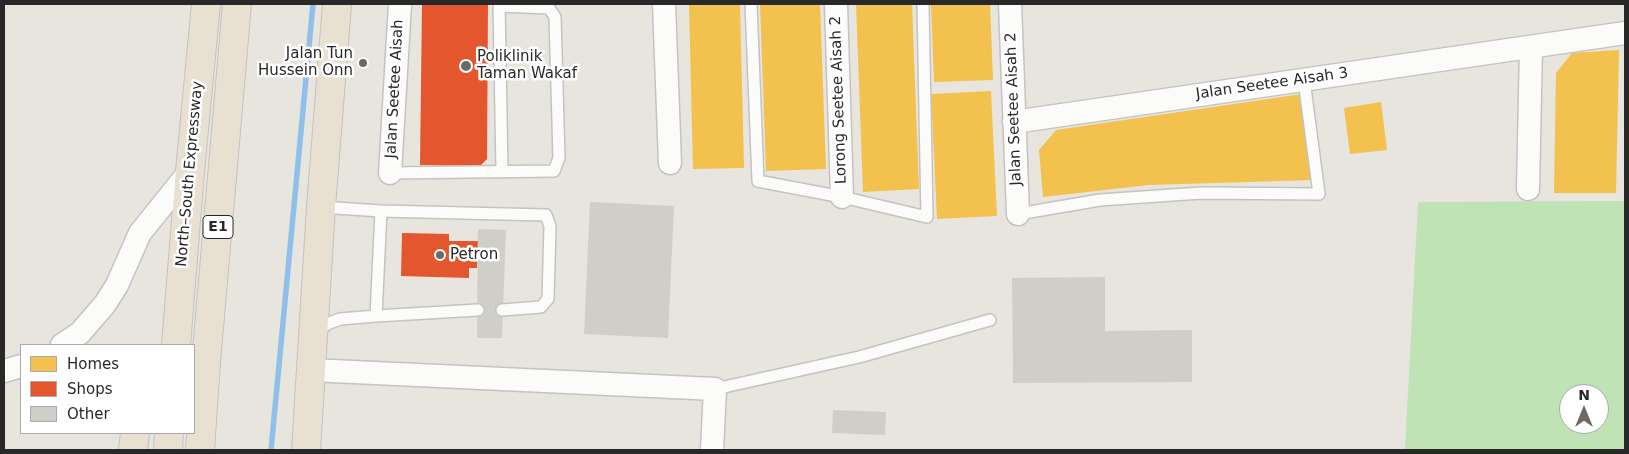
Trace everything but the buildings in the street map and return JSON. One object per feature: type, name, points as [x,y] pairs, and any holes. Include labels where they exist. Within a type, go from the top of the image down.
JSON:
[{"type":"highway","name":"North–South Expressway","points":[[176,344],[206,4]]},
{"type":"highway","name":"E1","points":[[200,450],[237,4]]},
{"type":"highway","points":[[306,450],[321,207],[337,4]]},
{"type":"highway","points":[[156,344],[180,288]]},
{"type":"highway","points":[[132,450],[135,434]]},
{"type":"highway","points":[[168,450],[169,434]]},
{"type":"street","name":"Jalan Seetee Aisah","points":[[390,173],[400,4]]},
{"type":"street","points":[[664,4],[670,163]]},
{"type":"street","name":"Lorong Seetee Aisah 2","points":[[836,4],[842,197]]},
{"type":"street","name":"Jalan Seetee Aisah 2","points":[[1010,4],[1018,214]]},
{"type":"street","name":"Jalan Seetee Aisah 3","points":[[1014,122],[1625,33]]},
{"type":"street","points":[[1528,189],[1531,46]]},
{"type":"street","points":[[64,344],[80,333],[105,304],[117,285],[140,233],[190,171]]},
{"type":"street","points":[[4,371],[20,366]]},
{"type":"street","points":[[311,370],[715,389],[712,450]]},
{"type":"lane","points":[[751,4],[758,181],[842,197],[928,217],[923,4]]},
{"type":"lane","points":[[390,173],[554,171],[559,158],[555,17],[549,8],[499,5],[502,171]]},
{"type":"lane","points":[[1018,214],[1100,200],[1155,196],[1201,193],[1319,194],[1304,80]]},
{"type":"lane","points":[[321,207],[381,211],[546,215],[550,226],[548,299],[541,307],[502,310]]},
{"type":"lane","points":[[376,316],[381,211]]},
{"type":"lane","points":[[312,337],[326,324],[340,319],[478,310]]},
{"type":"lane","points":[[715,389],[859,357],[990,320]]},
{"type":"green space","points":[[1625,201],[1625,450],[1405,450],[1418,202]]},
{"type":"waterway","points":[[271,450],[313,4]]},
{"type":"place","name":"Jalan Tun Hussein Onn","points":[[363,63]]},
{"type":"place","name":"Poliklinik Taman Wakaf","points":[[466,66]]},
{"type":"place","name":"Petron","points":[[440,255]]}]
